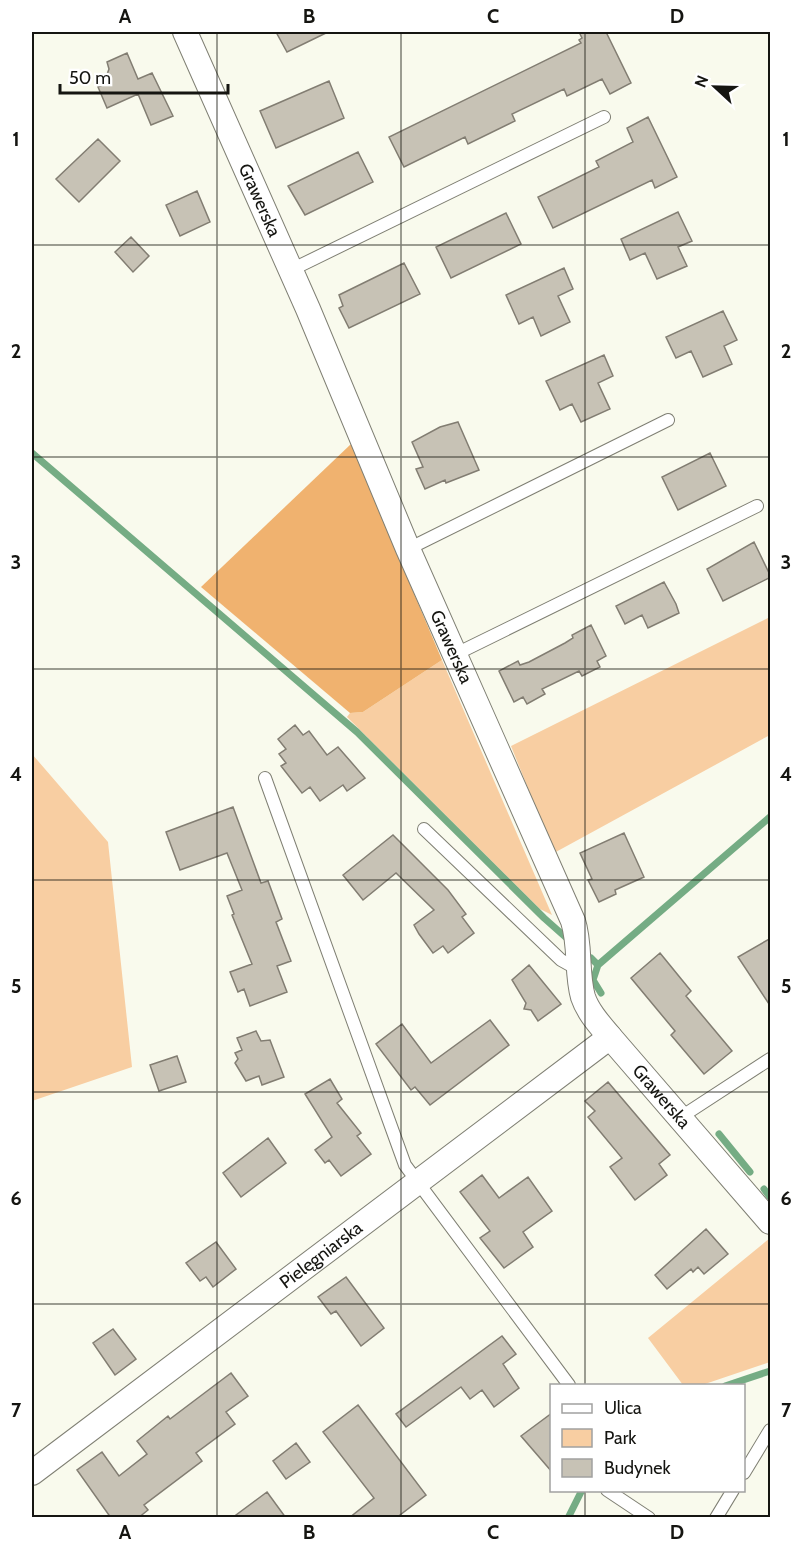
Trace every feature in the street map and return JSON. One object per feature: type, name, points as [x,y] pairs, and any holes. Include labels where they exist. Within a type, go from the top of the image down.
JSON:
[{"type":"street","name":"Grawerska","points":[[185,32],[291,270],[408,549],[573,921],[578,938],[582,988],[587,1006],[610,1037],[771,1222]]},
{"type":"street","name":"Pielęgniarska","points":[[32,1473],[416,1181],[610,1037]]},
{"type":"lane","points":[[291,270],[604,117]]},
{"type":"lane","points":[[408,549],[668,420]]},
{"type":"lane","points":[[456,654],[757,506]]},
{"type":"lane","points":[[265,778],[405,1165],[568,1384]]},
{"type":"lane","points":[[424,829],[561,960],[580,970]]},
{"type":"lane","points":[[681,1117],[771,1059]]},
{"type":"lane","points":[[745,1471],[771,1430]]},
{"type":"lane","points":[[609,1492],[650,1518]]},
{"type":"lane","points":[[716,1518],[732,1492]]},
{"type":"green space","points":[[770,617],[770,735],[554,853],[511,746]]},
{"type":"green space","points":[[442,660],[552,915],[540,909],[347,717],[350,713],[363,712]]},
{"type":"green space","points":[[32,754],[108,842],[132,1067],[32,1101]]},
{"type":"green space","points":[[770,1238],[770,1362],[705,1384],[682,1384],[648,1338]]},
{"type":"shaded area","points":[[351,444],[442,660],[363,712],[350,713],[201,587]]},
{"type":"building","points":[[276,32],[328,32],[287,52]]},
{"type":"building","points":[[579,32],[606,32],[631,83],[610,94],[602,79],[567,96],[564,89],[512,114],[515,121],[468,144],[465,137],[404,167],[389,137],[581,43],[579,40],[582,38]]},
{"type":"building","points":[[127,53],[138,79],[152,73],[173,116],[151,125],[138,94],[107,108],[98,87],[103,85],[109,69],[107,62]]},
{"type":"building","points":[[329,81],[344,118],[276,148],[260,111]]},
{"type":"building","points":[[648,117],[677,177],[655,188],[652,180],[553,228],[538,197],[599,167],[596,161],[633,142],[627,128]]},
{"type":"building","points":[[98,139],[120,161],[79,202],[56,179]]},
{"type":"building","points":[[358,152],[373,182],[305,215],[288,186]]},
{"type":"building","points":[[197,191],[210,222],[180,236],[166,205]]},
{"type":"building","points":[[678,212],[692,241],[678,247],[687,266],[657,279],[645,253],[630,260],[621,239]]},
{"type":"building","points":[[506,213],[521,244],[451,278],[436,247]]},
{"type":"building","points":[[131,237],[149,256],[133,272],[115,252]]},
{"type":"building","points":[[404,263],[420,294],[349,328],[339,308],[343,306],[339,295]]},
{"type":"building","points":[[564,268],[573,289],[558,296],[570,322],[541,336],[533,317],[519,324],[506,295]]},
{"type":"building","points":[[723,311],[737,340],[724,346],[732,364],[703,377],[691,351],[676,358],[666,337]]},
{"type":"building","points":[[604,355],[613,376],[598,383],[610,409],[581,422],[572,404],[560,410],[546,381]]},
{"type":"building","points":[[458,422],[479,470],[446,483],[445,480],[425,489],[416,469],[423,467],[412,442],[440,427]]},
{"type":"building","points":[[710,453],[726,486],[678,510],[662,477]]},
{"type":"building","points":[[754,542],[771,577],[723,601],[707,569]]},
{"type":"building","points":[[664,582],[679,613],[648,628],[642,615],[625,624],[616,606]]},
{"type":"building","points":[[591,625],[606,656],[597,661],[600,667],[582,676],[579,671],[542,689],[545,694],[527,704],[523,697],[514,702],[499,671],[518,661],[520,665],[529,662],[565,643],[573,638],[572,635]]},
{"type":"building","points":[[295,725],[303,735],[309,731],[327,755],[338,747],[365,778],[347,791],[343,785],[320,801],[310,787],[302,793],[281,766],[286,763],[279,754],[286,749],[278,739]]},
{"type":"building","points":[[233,807],[261,883],[268,881],[282,919],[276,922],[291,961],[277,966],[287,992],[250,1006],[244,989],[238,992],[230,972],[252,964],[232,915],[234,914],[227,896],[242,890],[227,853],[180,870],[166,832]]},
{"type":"building","points":[[624,833],[644,877],[615,890],[616,894],[599,902],[588,880],[592,879],[580,853]]},
{"type":"building","points":[[393,835],[448,890],[466,914],[462,917],[474,933],[448,953],[443,946],[433,953],[419,934],[414,925],[434,910],[396,873],[363,900],[343,875]]},
{"type":"building","points":[[771,938],[771,1007],[738,957]]},
{"type":"building","points":[[660,953],[691,991],[686,996],[732,1051],[704,1074],[671,1035],[675,1031],[631,978]]},
{"type":"building","points":[[529,965],[561,1004],[538,1021],[531,1010],[524,1009],[526,1003],[512,980]]},
{"type":"building","points":[[490,1020],[509,1045],[430,1105],[415,1087],[411,1090],[376,1044],[402,1024],[431,1063]]},
{"type":"building","points":[[256,1031],[261,1041],[270,1040],[284,1077],[262,1085],[259,1076],[246,1081],[235,1063],[238,1059],[235,1053],[242,1050],[237,1038]]},
{"type":"building","points":[[177,1056],[186,1082],[159,1091],[150,1065]]},
{"type":"building","points":[[330,1079],[342,1099],[337,1103],[361,1133],[357,1136],[371,1154],[341,1176],[329,1160],[325,1163],[315,1150],[332,1137],[305,1094]]},
{"type":"building","points":[[608,1082],[670,1155],[659,1164],[667,1175],[635,1200],[610,1167],[622,1158],[588,1117],[595,1111],[585,1101]]},
{"type":"building","points":[[268,1138],[286,1163],[241,1197],[223,1173]]},
{"type":"building","points":[[482,1175],[499,1198],[528,1177],[552,1211],[523,1232],[533,1247],[504,1268],[480,1238],[490,1231],[460,1192]]},
{"type":"building","points":[[706,1229],[728,1254],[704,1274],[698,1267],[693,1272],[691,1269],[667,1289],[655,1275]]},
{"type":"building","points":[[216,1242],[236,1269],[213,1287],[206,1277],[200,1281],[186,1263]]},
{"type":"building","points":[[346,1277],[384,1328],[361,1346],[336,1311],[331,1314],[318,1297]]},
{"type":"building","points":[[113,1329],[136,1359],[115,1375],[93,1343]]},
{"type":"building","points":[[502,1336],[516,1354],[503,1364],[519,1388],[494,1407],[482,1390],[470,1399],[461,1387],[406,1427],[396,1414]]},
{"type":"building","points":[[231,1373],[248,1396],[226,1412],[235,1424],[196,1453],[202,1461],[144,1505],[148,1510],[138,1518],[111,1518],[77,1470],[102,1452],[119,1476],[147,1454],[137,1441],[168,1416],[170,1419]]},
{"type":"building","points":[[358,1405],[426,1495],[396,1518],[349,1518],[374,1498],[323,1432]]},
{"type":"building","points":[[550,1414],[550,1470],[521,1436]]},
{"type":"building","points":[[296,1443],[310,1462],[286,1479],[273,1461]]},
{"type":"building","points":[[267,1492],[286,1518],[232,1518]]},
{"type":"waterway","points":[[32,453],[357,732],[571,942]]},
{"type":"waterway","points":[[601,993],[593,980],[598,965],[770,817]]},
{"type":"waterway","points":[[591,958],[598,965]]},
{"type":"waterway","points":[[719,1134],[750,1172]]},
{"type":"waterway","points":[[764,1189],[770,1197]]},
{"type":"waterway","points":[[731,1384],[770,1371]]},
{"type":"waterway","points":[[568,1518],[581,1492]]}]
